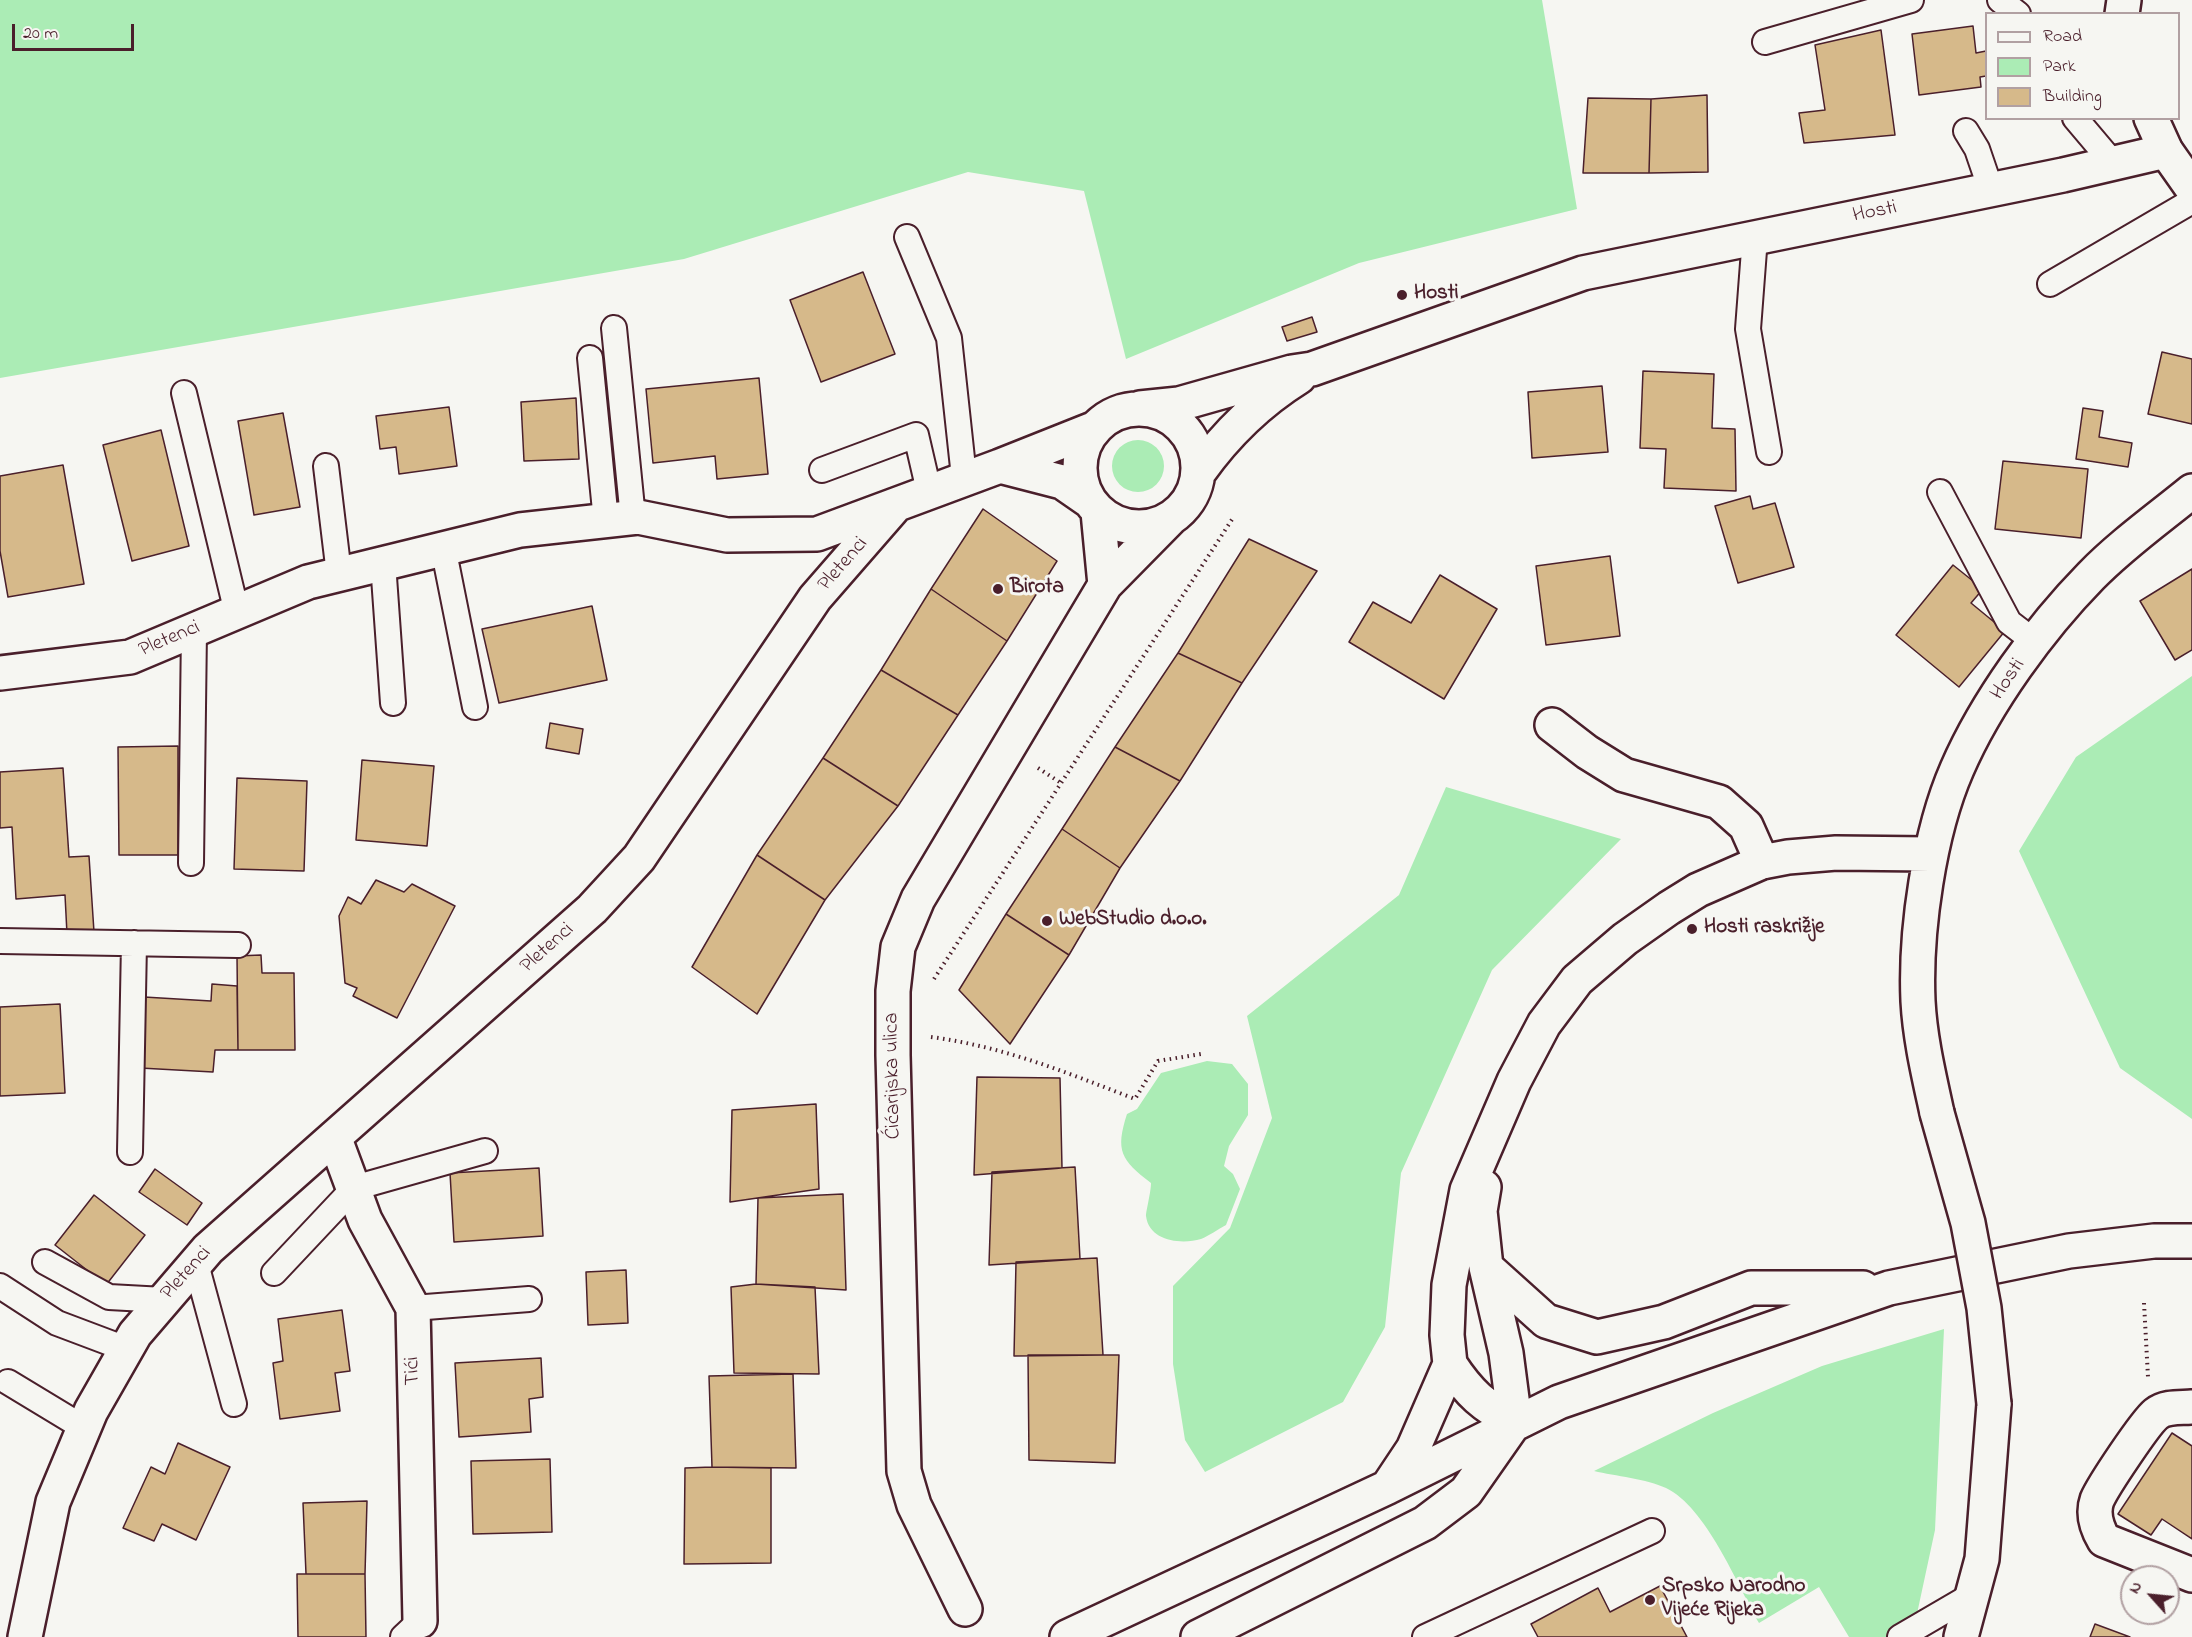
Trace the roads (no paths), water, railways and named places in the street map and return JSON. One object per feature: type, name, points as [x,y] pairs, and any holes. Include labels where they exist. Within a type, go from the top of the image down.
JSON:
[{"type":"street","points":[[2152,120],[2166,151],[2192,188]]},
{"type":"street","name":"Hosti","points":[[1140,408],[1179,404],[1292,372],[1312,369],[1583,273],[1991,190],[2166,151]]},
{"type":"street","name":"Hosti","points":[[1199,472],[1217,446],[1243,419],[1312,369]]},
{"type":"street","points":[[1000,466],[1062,482],[1093,506],[1114,522],[1132,527],[1152,526],[1170,519],[1184,507],[1194,490],[1199,472],[1197,453],[1189,435],[1159,411],[1140,408],[1122,410],[1106,418],[1093,429],[1083,446],[1079,464],[1081,483],[1093,506],[1106,585]]},
{"type":"street","name":"Pletenci","points":[[0,673],[130,657],[308,582],[443,547],[520,530],[619,519],[727,535],[817,534],[1093,429]]},
{"type":"street","name":"Hosti","points":[[1961,1637],[1982,1559],[1994,1404],[1982,1298],[1968,1223],[1937,1113],[1924,1050],[1918,1000],[1924,896],[1930,854],[1957,770],[1993,703],[2036,642],[2092,575],[2192,491]]},
{"type":"street","name":"Pletenci","points":[[130,1341],[208,1249],[335,1139],[592,909],[639,858],[815,598],[896,505]]},
{"type":"street","name":"Ćićarijska ulica","points":[[965,1609],[914,1505],[904,1471],[893,1044],[893,991],[898,947],[918,899],[1106,585],[1170,519]]},
{"type":"street","points":[[1552,724],[1587,752],[1624,775],[1719,802],[1746,826],[1762,862]]},
{"type":"street","points":[[1515,1422],[1488,1408],[1464,1385],[1450,1364],[1447,1335],[1449,1285],[1467,1190],[1514,1081],[1544,1024],[1577,980],[1625,939],[1698,891],[1762,862],[1836,853],[1930,854]]},
{"type":"street","points":[[1198,1637],[1425,1523],[1466,1492],[1515,1422],[1506,1353],[1486,1267],[1480,1211],[1495,1129]]},
{"type":"street","name":"Tići","points":[[335,1139],[365,1220],[413,1308],[415,1632]]},
{"type":"street","points":[[1067,1637],[1388,1487],[1559,1402],[1889,1288],[2069,1251],[2154,1241],[2192,1241]]},
{"type":"street","points":[[1486,1267],[1546,1321],[1597,1336],[1664,1322],[1751,1288],[1889,1288]]},
{"type":"street","points":[[25,1637],[53,1502],[84,1428],[130,1341]]},
{"type":"street","points":[[1388,1487],[1413,1449],[1450,1364]]},
{"type":"street","points":[[2192,1407],[2169,1408],[2157,1413],[2145,1426],[2096,1501],[2096,1527],[2104,1540],[2192,1575]]},
{"type":"lane","points":[[1765,42],[1911,0]]},
{"type":"lane","points":[[2000,0],[2015,12]]},
{"type":"lane","points":[[2077,120],[2113,163]]},
{"type":"lane","points":[[1966,131],[1977,149],[1991,190]]},
{"type":"lane","points":[[2050,284],[2192,201]]},
{"type":"lane","points":[[907,237],[949,338],[964,477]]},
{"type":"lane","points":[[1755,237],[1748,329],[1768,452]]},
{"type":"lane","points":[[614,328],[619,519]]},
{"type":"lane","points":[[590,358],[619,519]]},
{"type":"lane","points":[[184,393],[237,613]]},
{"type":"lane","points":[[822,470],[916,435],[929,491]]},
{"type":"lane","points":[[326,466],[339,574]]},
{"type":"lane","points":[[1940,492],[2009,622],[2036,642]]},
{"type":"lane","points":[[443,547],[475,708]]},
{"type":"lane","points":[[383,563],[393,703]]},
{"type":"lane","points":[[191,863],[194,630]]},
{"type":"lane","points":[[0,941],[238,945]]},
{"type":"lane","points":[[130,1152],[134,944]]},
{"type":"lane","points":[[274,1273],[354,1188],[485,1151]]},
{"type":"lane","points":[[45,1262],[109,1297],[164,1300]]},
{"type":"lane","points":[[196,1264],[234,1404]]},
{"type":"lane","points":[[0,1286],[57,1323],[130,1341]]},
{"type":"lane","points":[[413,1308],[529,1299]]},
{"type":"lane","points":[[8,1382],[84,1428]]},
{"type":"lane","points":[[1425,1637],[1652,1531]]},
{"type":"lane","points":[[1900,1637],[1972,1595]]},
{"type":"place","name":"Hosti","points":[[1402,295]]},
{"type":"place","name":"Birota","points":[[998,589]]},
{"type":"place","name":"WebStudio d.o.o.","points":[[1047,921]]},
{"type":"place","name":"Hosti raskrižje","points":[[1692,929]]},
{"type":"place","name":"Srpsko Narodno Vijeće Rijeka","points":[[1650,1600]]}]
